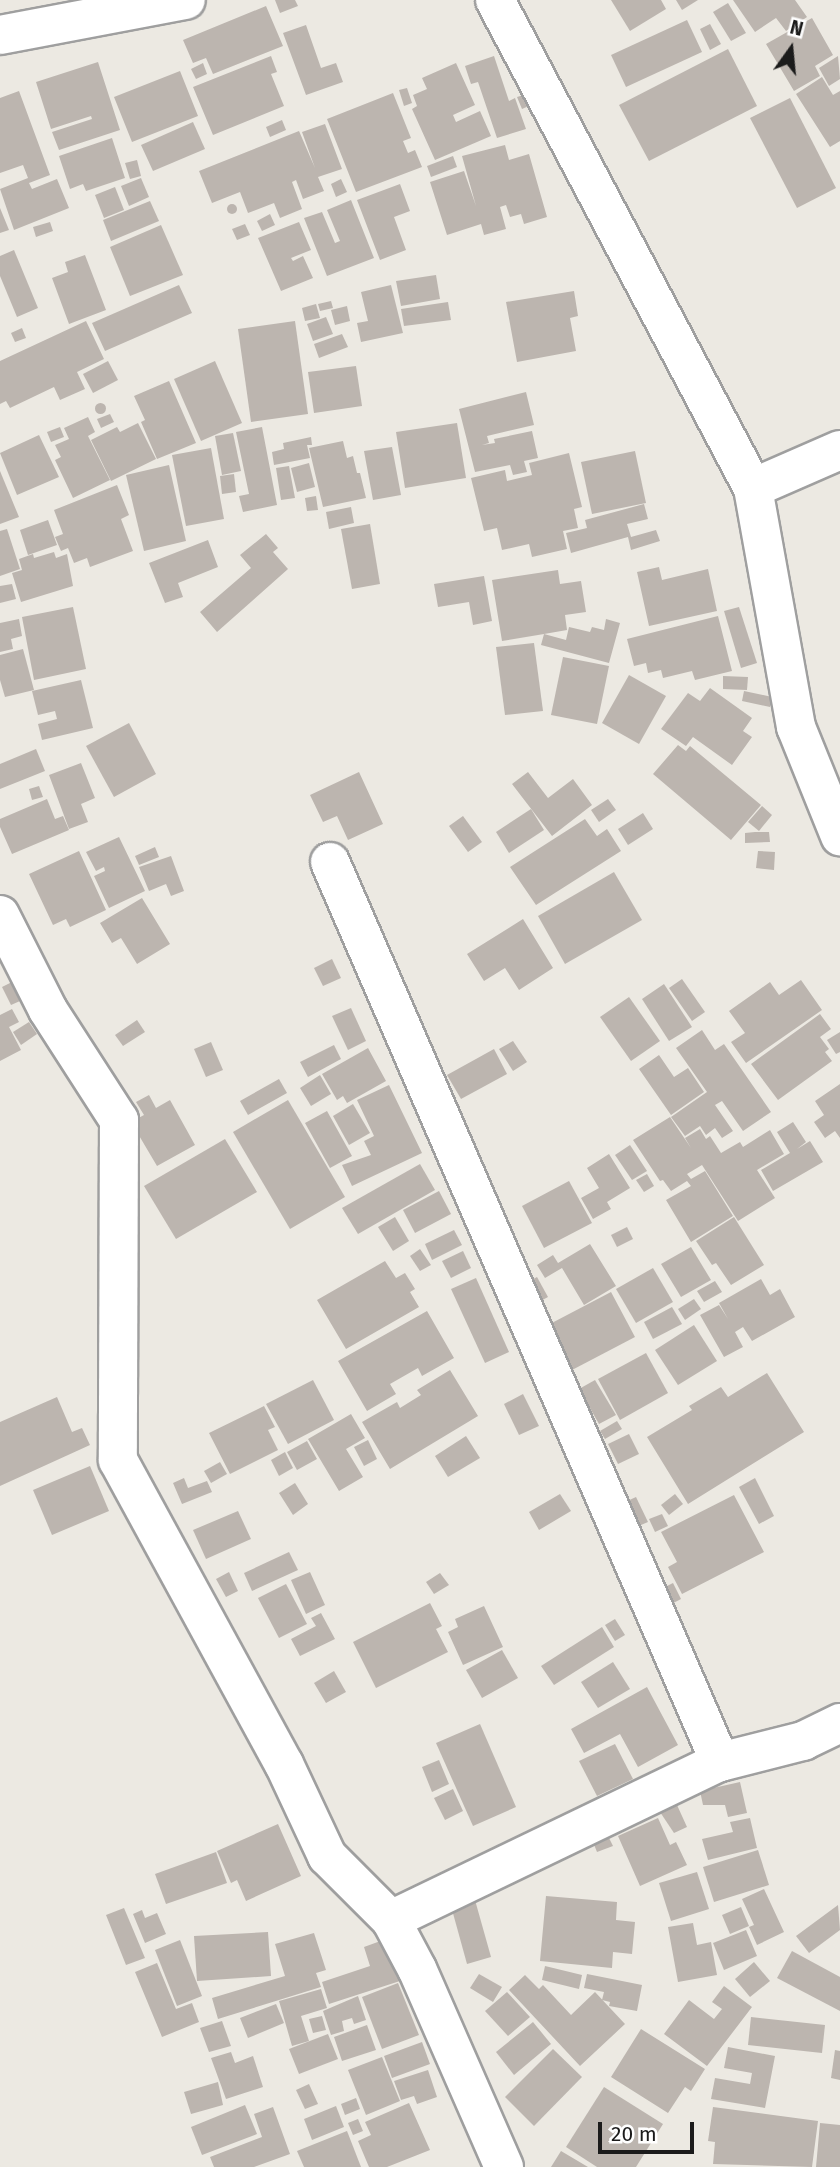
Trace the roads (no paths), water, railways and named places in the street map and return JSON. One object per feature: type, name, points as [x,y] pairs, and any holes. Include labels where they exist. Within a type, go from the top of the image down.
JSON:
[{"type":"street","points":[[0,35],[186,0]]},
{"type":"street","points":[[495,0],[753,488],[796,727],[840,836]]},
{"type":"street","points":[[753,488],[840,450]]},
{"type":"street","points":[[330,862],[720,1762]]},
{"type":"street","points":[[0,915],[48,1010],[118,1120],[118,1460],[284,1764],[327,1856],[391,1920],[417,1969],[504,2167]]},
{"type":"street","points":[[391,1920],[720,1762],[803,1741],[840,1723]]}]
